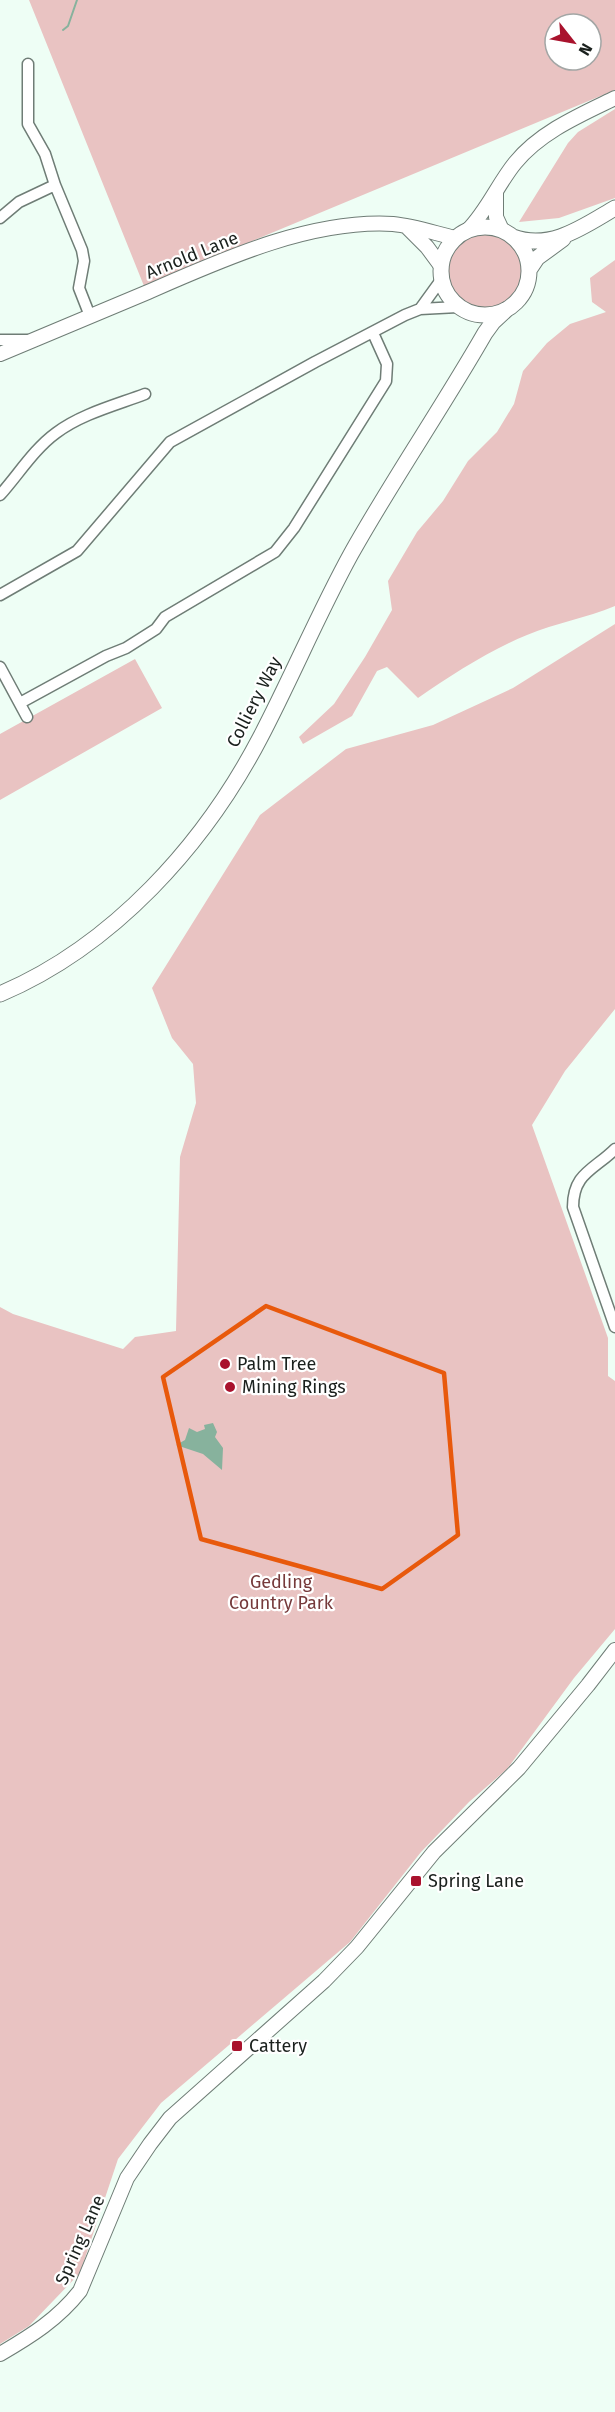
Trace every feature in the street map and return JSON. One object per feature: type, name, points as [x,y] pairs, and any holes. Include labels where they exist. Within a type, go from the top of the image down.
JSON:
[{"type":"main road","points":[[570,233],[549,240],[531,242],[484,227],[461,234],[444,253],[441,273],[447,296],[462,309],[483,316],[507,309],[517,302],[525,291],[529,270],[537,258],[570,233],[615,208]]},
{"type":"main road","points":[[508,234],[520,245],[529,270]]},
{"type":"main road","name":"Colliery Way","points":[[462,309],[472,318],[476,331],[468,363]]},
{"type":"main road","name":"Colliery Way","points":[[0,994],[44,972],[98,936],[133,906],[189,845],[226,795],[260,738],[350,556],[401,468],[493,322],[507,309]]},
{"type":"street","points":[[28,64],[28,123],[45,154],[55,186],[82,250],[84,261],[79,288],[90,316]]},
{"type":"street","points":[[461,234],[478,220],[510,169],[528,148],[550,132],[615,98]]},
{"type":"street","points":[[0,218],[20,202],[55,186]]},
{"type":"street","points":[[496,191],[495,211],[508,234]]},
{"type":"street","name":"Arnold Lane","points":[[0,354],[222,261],[303,234],[376,224],[461,234]]},
{"type":"street","points":[[406,226],[427,248],[441,273],[420,309]]},
{"type":"street","points":[[0,595],[77,551],[170,442],[315,362],[420,309],[462,309]]},
{"type":"street","points":[[20,703],[106,656],[126,648],[156,629],[165,617],[275,552],[294,528],[386,381],[387,364],[373,333]]},
{"type":"street","points":[[0,340],[33,340]]},
{"type":"street","points":[[2,488],[57,432],[146,394]]},
{"type":"street","points":[[0,667],[27,717]]},
{"type":"street","points":[[615,1149],[583,1174],[573,1191],[573,1207],[615,1327]]},
{"type":"street","name":"Spring Lane","points":[[0,2354],[42,2329],[68,2307],[80,2291],[127,2178],[171,2118],[324,1981],[357,1947],[434,1852],[519,1768],[615,1650]]},
{"type":"highlighted area","points":[[266,1306],[444,1373],[458,1535],[382,1589],[201,1539],[163,1377]]},
{"type":"green space","points":[[29,0],[615,0],[615,90],[144,286]]},
{"type":"green space","points":[[615,109],[615,198],[559,218],[519,222],[568,143],[578,132]]},
{"type":"green space","points":[[493,233],[506,239],[517,250],[523,263],[521,286],[506,303],[493,309],[477,309],[464,303],[449,286],[447,263],[453,250],[470,235]]},
{"type":"green space","points":[[615,260],[615,606],[538,631],[498,648],[418,698],[387,667],[377,671],[352,716],[303,744],[299,737],[334,704],[392,610],[388,581],[417,532],[443,501],[468,461],[497,432],[514,404],[523,371],[547,343],[570,324],[606,312],[592,302],[590,278]]},
{"type":"green space","name":"Gedling Country Park","points":[[615,624],[615,1009],[565,1071],[532,1125],[608,1338],[608,1376],[615,1381],[615,1629],[574,1678],[507,1769],[469,1802],[421,1852],[350,1942],[161,2103],[118,2159],[80,2273],[29,2326],[0,2344],[0,1307],[13,1314],[123,1349],[135,1337],[176,1331],[180,1157],[196,1103],[193,1064],[172,1038],[152,988],[260,815],[346,749],[433,725],[513,688]]},
{"type":"green space","points":[[135,659],[162,708],[0,800],[0,734]]},
{"type":"shaded area","points":[[213,1423],[217,1432],[215,1437],[223,1448],[222,1470],[203,1454],[176,1445],[185,1440],[189,1428],[197,1432],[205,1429],[204,1425]]},
{"type":"waterway","points":[[63,30],[68,26],[77,0]]},
{"type":"place","name":"Palm Tree","points":[[225,1364]]},
{"type":"place","name":"Mining Rings","points":[[230,1387]]},
{"type":"place","name":"Spring Lane","points":[[416,1881]]},
{"type":"place","name":"Cattery","points":[[237,2046]]}]
